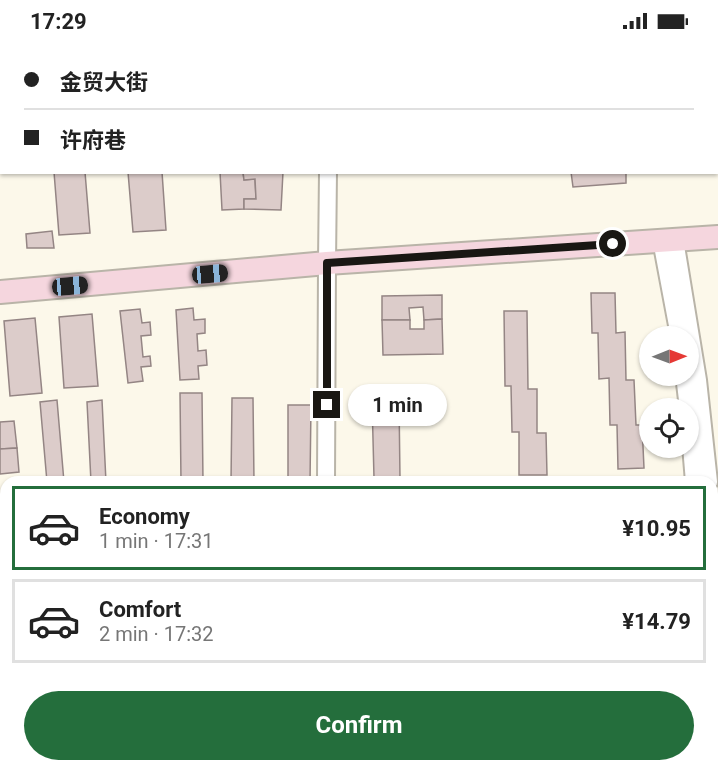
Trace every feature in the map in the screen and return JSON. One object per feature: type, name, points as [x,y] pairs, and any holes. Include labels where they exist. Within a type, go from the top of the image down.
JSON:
[{"type":"street","points":[[326,476],[328,174]]},
{"type":"street","points":[[0,292],[327,263],[718,237]]},
{"type":"street","points":[[668,240],[678,326]]},
{"type":"street","points":[[668,240],[698,380],[708,476]]},
{"type":"street","points":[[692,458],[694,476]]},
{"type":"building","points":[[54,174],[85,174],[90,233],[59,235]]},
{"type":"building","points":[[128,174],[162,174],[166,230],[133,232]]},
{"type":"building","points":[[220,174],[243,174],[244,180],[255,179],[256,199],[244,199],[244,209],[222,210]]},
{"type":"building","points":[[243,174],[283,174],[281,210],[244,209],[244,199],[256,199],[255,179],[244,180]]},
{"type":"building","points":[[571,174],[626,174],[626,183],[573,187]]},
{"type":"building","points":[[52,231],[54,248],[27,248],[26,234]]},
{"type":"building","points":[[591,293],[615,293],[616,333],[625,332],[626,380],[634,380],[636,425],[639,425],[639,458],[644,458],[644,468],[618,469],[617,425],[610,425],[609,378],[599,379],[598,333],[592,333]]},
{"type":"building","points":[[442,295],[442,319],[424,320],[423,307],[409,308],[410,320],[382,320],[382,296]]},
{"type":"building","points":[[193,308],[194,320],[205,319],[205,333],[197,334],[198,351],[206,350],[207,365],[198,366],[199,379],[180,380],[176,310]]},
{"type":"building","points":[[140,309],[142,323],[150,322],[151,335],[141,336],[143,357],[150,356],[151,366],[141,367],[143,381],[128,383],[120,311]]},
{"type":"building","points":[[504,311],[527,311],[528,389],[537,389],[537,433],[546,433],[547,475],[519,475],[519,432],[512,432],[511,386],[505,386]]},
{"type":"building","points":[[92,314],[98,386],[64,388],[59,317]]},
{"type":"building","points":[[35,318],[42,393],[10,396],[4,321]]},
{"type":"building","points":[[442,319],[443,354],[383,355],[382,320],[410,320],[410,329],[424,329],[424,320]]},
{"type":"building","points":[[180,393],[202,393],[203,476],[181,476]]},
{"type":"building","points":[[232,398],[253,398],[254,476],[231,476]]},
{"type":"building","points":[[57,400],[63,476],[46,476],[40,402]]},
{"type":"building","points":[[102,400],[106,476],[91,476],[87,402]]},
{"type":"building","points":[[372,400],[399,400],[400,476],[374,476]]},
{"type":"building","points":[[288,405],[311,405],[310,476],[288,476]]},
{"type":"building","points":[[14,421],[17,448],[0,449],[0,422]]},
{"type":"building","points":[[17,448],[19,472],[0,474],[0,449]]},
{"type":"route","points":[[327,405],[327,263],[613,244]]}]
